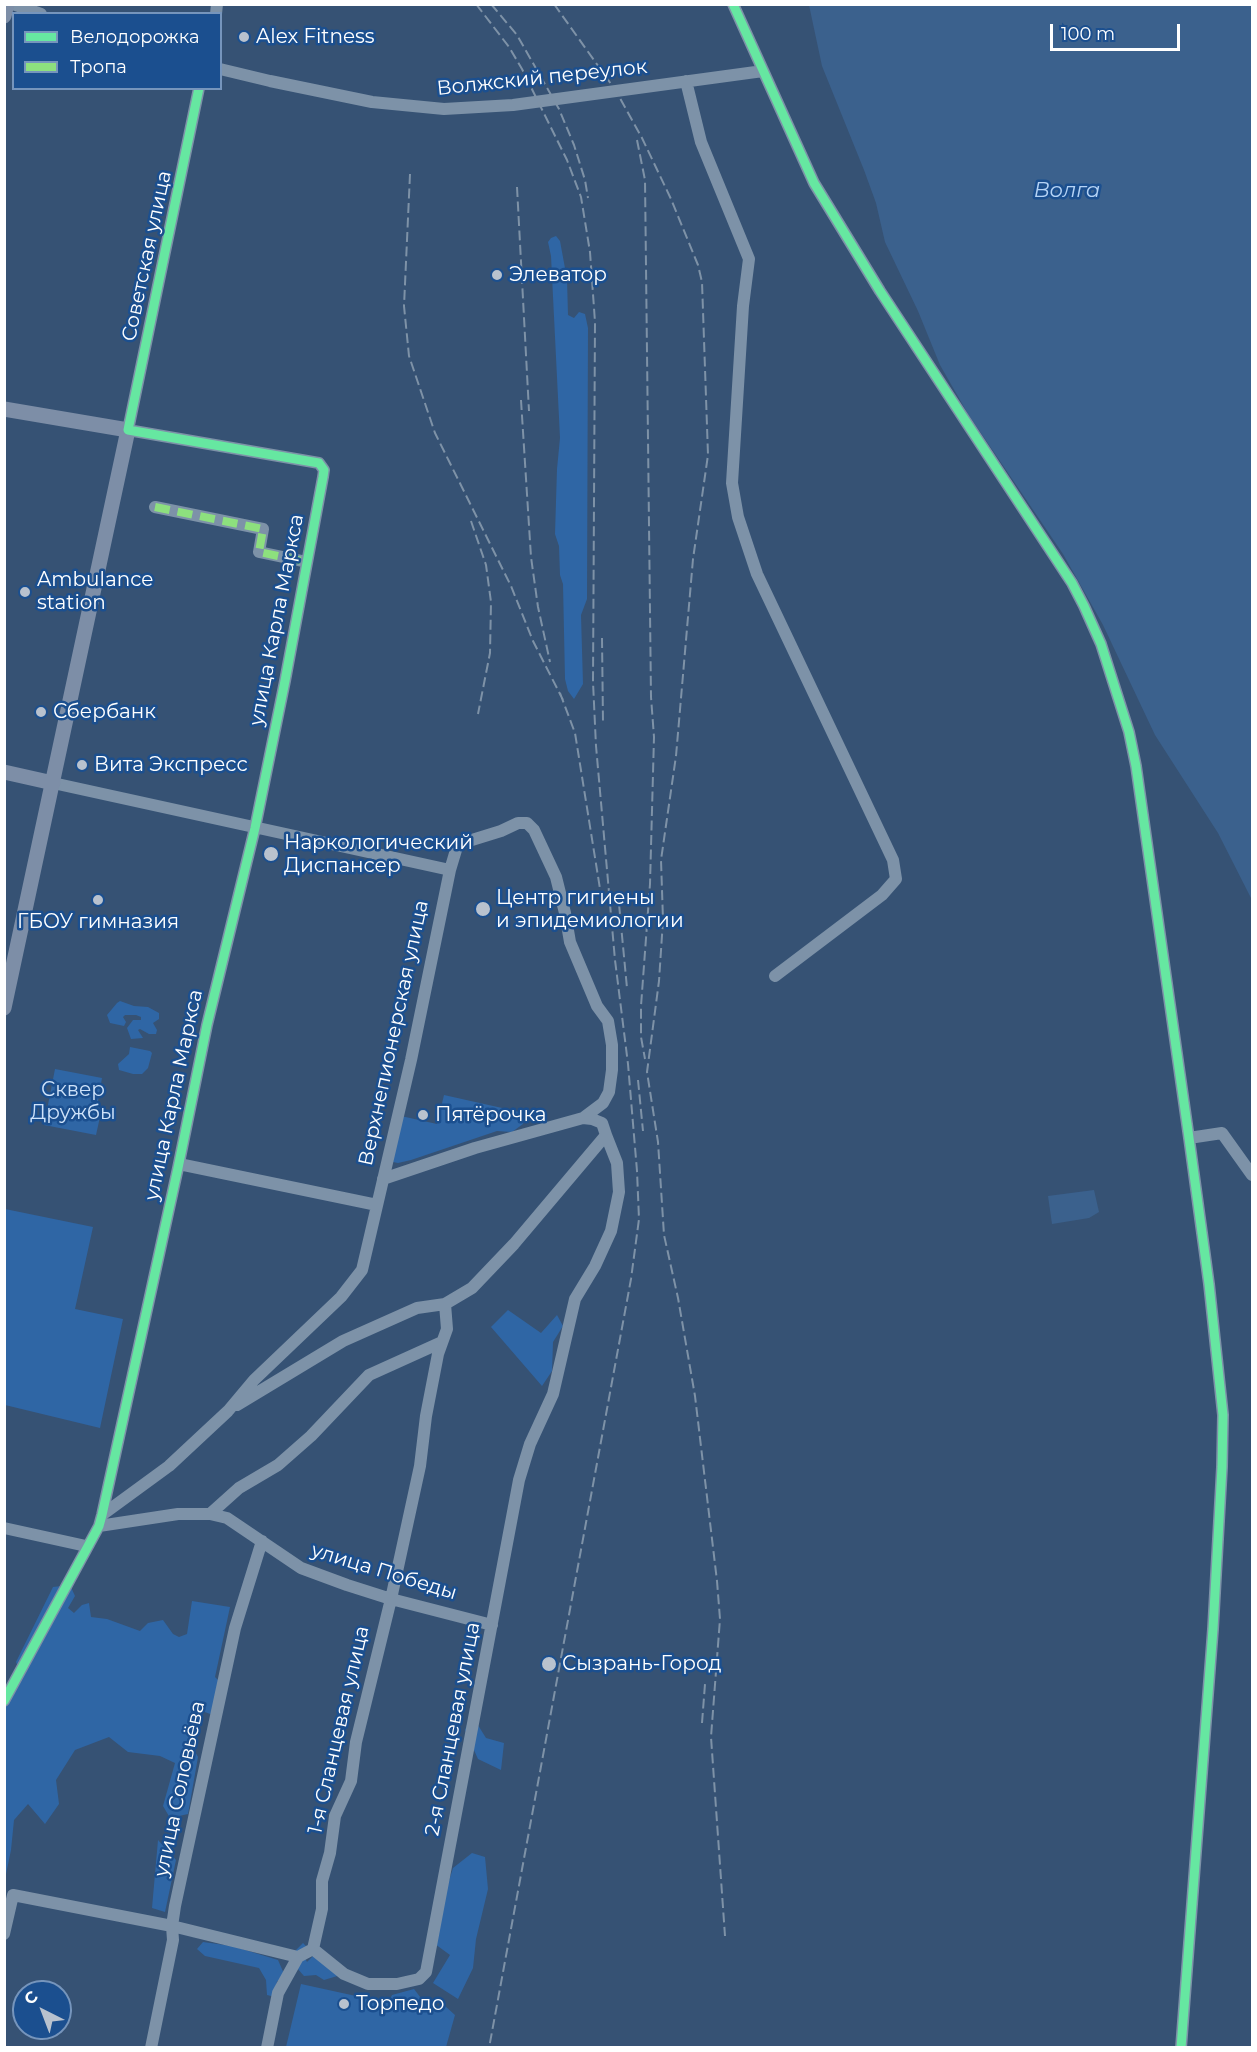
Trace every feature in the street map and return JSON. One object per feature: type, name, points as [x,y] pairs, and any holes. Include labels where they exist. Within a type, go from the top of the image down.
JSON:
[{"type":"main road","points":[[4,16],[7,4]]},
{"type":"main road","points":[[4,409],[128,430]]},
{"type":"main road","name":"Советская улица","points":[[4,1008],[128,430]]},
{"type":"main road","points":[[4,772],[53,783]]},
{"type":"street","points":[[13,4],[36,12]]},
{"type":"street","points":[[733,4],[808,171],[824,199],[880,291],[1072,583],[1101,644],[1129,732],[1136,766],[1189,1138],[1209,1284],[1223,1415],[1213,1629],[1181,2048]]},
{"type":"street","name":"Волжский переулок","points":[[222,69],[372,102],[432,109],[513,105],[763,71]]},
{"type":"street","points":[[686,81],[701,142],[749,259],[743,306],[732,483],[738,517],[757,573],[893,860],[896,879],[882,895],[775,976]]},
{"type":"street","name":"Советская улица","points":[[128,430],[200,90]]},
{"type":"street","name":"улица Карла Маркса","points":[[4,1701],[100,1520],[179,1164],[207,1025],[255,828],[324,470],[319,463],[128,430]]},
{"type":"street","points":[[155,507],[263,529],[259,552],[307,562]]},
{"type":"street","points":[[53,783],[450,870]]},
{"type":"street","name":"Верхнепионерская улица","points":[[228,1411],[254,1380],[341,1297],[362,1270],[417,1032],[450,870],[459,844],[501,831],[518,823],[527,824],[534,830],[556,877],[566,913],[570,942],[597,1006],[608,1021],[612,1045],[609,1092],[603,1103],[583,1118]]},
{"type":"street","points":[[100,1520],[169,1466],[228,1411],[343,1341],[417,1308],[445,1304],[472,1288],[514,1244],[604,1129],[592,1119],[583,1118],[475,1148],[383,1179]]},
{"type":"street","name":"2-я Сланцевая улица","points":[[313,1949],[344,1974],[368,1984],[397,1984],[419,1979],[426,1972],[521,1471],[530,1444],[553,1394],[574,1299],[595,1266],[611,1231],[619,1192],[617,1163],[604,1129]]},
{"type":"street","points":[[1189,1138],[1222,1133],[1252,1175]]},
{"type":"street","points":[[179,1164],[377,1205]]},
{"type":"street","name":"1-я Сланцевая улица","points":[[313,1949],[322,1909],[322,1881],[330,1853],[335,1816],[351,1781],[356,1742],[420,1466],[426,1416],[438,1354],[447,1329],[445,1304]]},
{"type":"street","points":[[210,1514],[239,1488],[278,1465],[310,1436],[369,1375],[442,1342]]},
{"type":"street","name":"улица Победы","points":[[100,1520],[178,1514],[210,1514],[227,1518],[301,1568],[391,1599],[492,1625]]},
{"type":"street","points":[[4,1528],[86,1546]]},
{"type":"street","name":"улица Соловьёва","points":[[151,2048],[173,1940],[172,1926],[235,1628],[262,1541]]},
{"type":"street","points":[[4,1934],[13,1895],[172,1926],[298,1957]]},
{"type":"street","points":[[267,2048],[278,1993],[298,1957],[313,1949]]},
{"type":"green space","points":[[556,236],[560,241],[567,279],[568,315],[574,318],[579,312],[585,314],[588,328],[587,599],[581,615],[583,684],[574,699],[568,691],[565,679],[563,584],[560,575],[559,546],[555,534],[560,438],[551,256],[548,242]]},
{"type":"green space","points":[[120,1001],[134,1006],[148,1007],[159,1013],[159,1019],[153,1023],[157,1030],[156,1034],[149,1034],[140,1029],[138,1030],[143,1038],[131,1039],[127,1028],[133,1020],[141,1020],[141,1017],[136,1015],[125,1015],[123,1017],[126,1022],[124,1026],[110,1023],[107,1015]]},
{"type":"green space","points":[[130,1047],[152,1053],[148,1068],[142,1074],[119,1070],[118,1064],[129,1054]]},
{"type":"green space","name":"Сквер Дружбы","points":[[55,1069],[102,1078],[97,1107],[102,1108],[96,1135],[44,1125]]},
{"type":"green space","points":[[444,1095],[520,1112],[525,1117],[523,1124],[512,1132],[497,1131],[411,1160],[393,1162],[401,1116],[437,1124]]},
{"type":"green space","points":[[5,1209],[93,1227],[75,1309],[123,1319],[100,1428],[5,1405]]},
{"type":"green space","points":[[508,1310],[541,1333],[557,1315],[563,1326],[553,1342],[552,1371],[542,1386],[491,1327]]},
{"type":"green space","points":[[70,1585],[75,1596],[68,1608],[74,1613],[82,1605],[89,1603],[91,1617],[107,1619],[140,1631],[148,1623],[163,1620],[173,1634],[179,1637],[187,1634],[192,1601],[230,1607],[215,1677],[223,1685],[213,1715],[194,1708],[189,1741],[198,1757],[188,1814],[170,1818],[163,1806],[175,1763],[160,1756],[128,1752],[109,1737],[75,1750],[56,1780],[59,1804],[45,1824],[28,1804],[14,1820],[5,1879],[5,1697],[18,1667],[16,1662],[53,1587]]},
{"type":"green space","points":[[471,1714],[486,1738],[504,1743],[501,1770],[478,1759],[465,1730]]},
{"type":"green space","points":[[158,1840],[176,1860],[165,1912],[152,1908]]},
{"type":"green space","points":[[472,1853],[485,1857],[488,1889],[476,1939],[473,1968],[458,1999],[433,1983],[450,1955],[435,1944],[442,1903],[453,1868]]},
{"type":"green space","points":[[203,1942],[232,1946],[278,1960],[289,1985],[277,1981],[275,1997],[267,1995],[266,1980],[259,1968],[205,1956],[197,1949]]},
{"type":"green space","points":[[303,1943],[308,1948],[304,1956],[307,1962],[315,1954],[344,1974],[324,1980],[316,1975],[304,1976],[290,1960],[293,1953]]},
{"type":"green space","name":"Торпедо","points":[[301,1984],[388,2003],[392,1995],[414,1989],[430,2010],[445,2006],[455,2015],[446,2047],[286,2047]]},
{"type":"water","name":"Волга","points":[[809,5],[1252,5],[1252,900],[1218,833],[1155,735],[1103,625],[1063,554],[968,414],[940,365],[918,311],[885,242],[876,203],[822,66]]},
{"type":"water","points":[[1094,1190],[1099,1212],[1089,1218],[1052,1224],[1048,1196]]},
{"type":"railway","points":[[476,4],[509,47],[522,69],[567,160],[581,197],[590,252],[595,322],[593,682],[596,746],[615,960],[628,1064],[639,1219],[631,1279],[489,2048]]},
{"type":"railway","points":[[491,4],[517,35],[559,109],[574,145],[588,198]]},
{"type":"railway","points":[[554,4],[616,91],[642,138],[671,199],[698,265],[702,282],[708,455],[693,559],[676,756],[661,860],[663,920],[659,981],[647,1072],[658,1142],[664,1235],[678,1298],[695,1396],[717,1581],[720,1619],[711,1737],[725,1936]]},
{"type":"railway","points":[[637,140],[645,180],[651,697],[654,737],[650,884],[641,1006],[641,1037],[645,1059]]},
{"type":"railway","points":[[410,174],[404,306],[409,356],[435,433],[511,586],[533,641],[563,700]]},
{"type":"railway","points":[[517,187],[529,411]]},
{"type":"railway","points":[[521,400],[531,557],[538,607],[550,662]]},
{"type":"railway","points":[[471,521],[486,565],[491,602],[490,653],[478,714]]},
{"type":"railway","points":[[602,638],[603,722]]},
{"type":"railway","points":[[560,693],[575,733],[601,895]]},
{"type":"railway","points":[[619,904],[627,988]]},
{"type":"railway","points":[[638,1080],[643,1131]]},
{"type":"railway","points":[[702,1723],[705,1684]]},
{"type":"marked path","points":[[155,507],[263,529],[259,552],[307,562]]},
{"type":"cycle path","points":[[733,4],[814,183],[880,291],[1072,583],[1101,644],[1129,732],[1136,766],[1189,1138],[1209,1284],[1223,1415],[1213,1629],[1181,2048]]},
{"type":"cycle path","points":[[4,1701],[99,1526],[102,1515],[207,1025],[255,828],[324,470],[319,463],[128,430],[199,90]]},
{"type":"place","name":"Alex Fitness","points":[[244,37]]},
{"type":"place","name":"Элеватор","points":[[497,275]]},
{"type":"place","name":"Ambulance station","points":[[25,592]]},
{"type":"place","name":"Сбербанк","points":[[41,712]]},
{"type":"place","name":"Вита Экспресс","points":[[82,765]]},
{"type":"place","name":"Наркологический Диспансер","points":[[271,854]]},
{"type":"place","name":"ГБОУ гимназия","points":[[98,900]]},
{"type":"place","name":"Центр гигиены и эпидемиологии","points":[[483,909]]},
{"type":"place","name":"Пятёрочка","points":[[423,1115]]},
{"type":"place","name":"Сызрань-Город","points":[[549,1664]]},
{"type":"place","name":"Торпедо","points":[[344,2004]]}]
